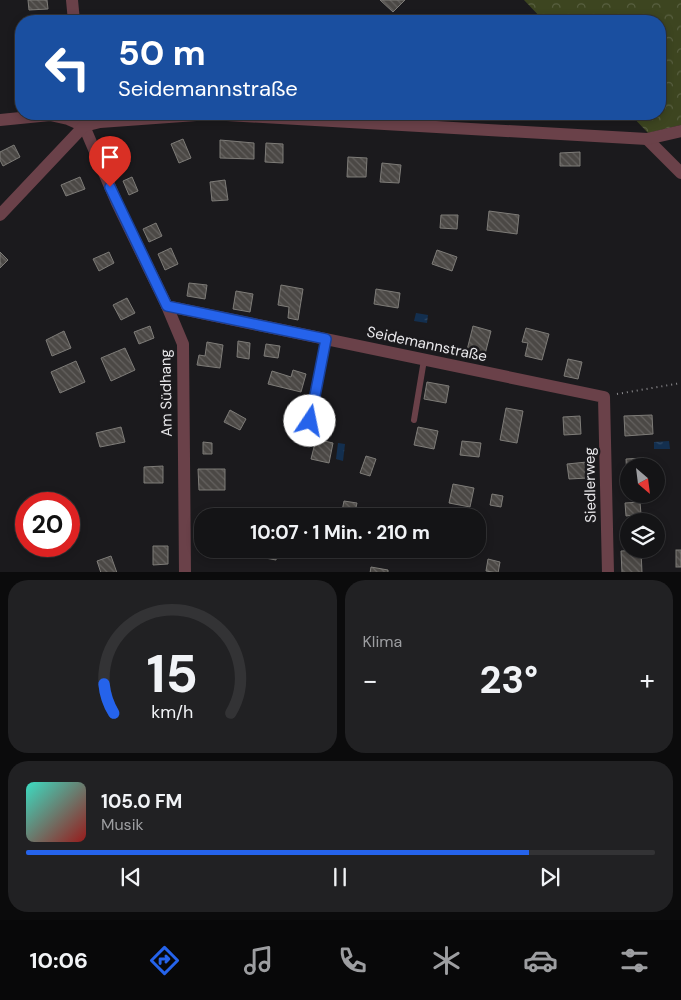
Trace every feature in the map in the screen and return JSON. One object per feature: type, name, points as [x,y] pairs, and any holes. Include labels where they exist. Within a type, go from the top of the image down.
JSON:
[{"type":"street","points":[[72,0],[73,15]]},
{"type":"street","points":[[0,120],[15,118]]},
{"type":"street","points":[[0,215],[84,120],[100,122],[128,120]]},
{"type":"street","name":"Am Südhang","points":[[84,120],[117,203],[167,306],[183,344],[185,572]]},
{"type":"street","points":[[315,120],[647,139],[681,131]]},
{"type":"street","points":[[647,139],[681,173]]},
{"type":"street","name":"Seidemannstraße","points":[[167,306],[604,396]]},
{"type":"street","name":"Siedlerweg","points":[[604,396],[608,572]]},
{"type":"lane","points":[[310,421],[326,339]]},
{"type":"lane","points":[[414,420],[424,360]]},
{"type":"path","points":[[604,396],[681,382]]},
{"type":"green space","points":[[524,0],[681,0],[681,125],[648,133],[636,120],[666,120],[666,15],[538,15]]},
{"type":"water","points":[[416,313],[428,315],[427,323],[414,321]]},
{"type":"water","points":[[669,441],[670,449],[654,449],[654,442]]},
{"type":"water","points":[[338,443],[345,444],[343,461],[336,459]]},
{"type":"building","points":[[28,0],[47,0],[48,9],[29,10]]},
{"type":"building","points":[[380,0],[405,0],[393,12]]},
{"type":"building","points":[[183,139],[191,158],[179,163],[171,144]]},
{"type":"building","points":[[120,140],[130,162],[116,168],[106,146]]},
{"type":"building","points":[[220,140],[254,143],[254,159],[220,158]]},
{"type":"building","points":[[266,143],[283,144],[283,163],[265,162]]},
{"type":"building","points":[[14,145],[20,157],[3,166],[0,160],[0,152]]},
{"type":"building","points":[[580,152],[580,166],[560,166],[560,153]]},
{"type":"building","points":[[348,157],[367,158],[366,177],[347,177]]},
{"type":"building","points":[[382,163],[401,165],[399,183],[380,182]]},
{"type":"building","points":[[80,177],[85,189],[66,196],[61,185]]},
{"type":"building","points":[[132,177],[138,191],[129,195],[123,181]]},
{"type":"building","points":[[225,180],[228,200],[212,201],[210,182]]},
{"type":"building","points":[[489,211],[519,215],[517,234],[487,230]]},
{"type":"building","points":[[441,215],[458,215],[457,229],[440,228]]},
{"type":"building","points":[[156,223],[162,236],[149,242],[143,229]]},
{"type":"building","points":[[171,248],[178,264],[165,270],[158,254]]},
{"type":"building","points":[[437,250],[457,257],[452,271],[432,264]]},
{"type":"building","points":[[0,252],[8,260],[0,268]]},
{"type":"building","points":[[109,252],[114,263],[99,271],[93,259]]},
{"type":"building","points":[[189,283],[207,285],[205,299],[187,296]]},
{"type":"building","points":[[281,285],[303,289],[298,320],[288,318],[289,307],[278,305]]},
{"type":"building","points":[[376,289],[400,293],[398,308],[374,304]]},
{"type":"building","points":[[236,291],[253,294],[250,312],[233,309]]},
{"type":"building","points":[[127,298],[135,313],[121,320],[113,305]]},
{"type":"building","points":[[150,326],[154,338],[139,344],[134,332]]},
{"type":"building","points":[[473,326],[491,331],[484,358],[466,354]]},
{"type":"building","points":[[526,328],[549,334],[542,360],[525,356],[528,343],[522,342]]},
{"type":"building","points":[[64,331],[71,348],[52,356],[46,340]]},
{"type":"building","points":[[238,341],[250,343],[249,359],[237,357]]},
{"type":"building","points":[[207,342],[223,345],[220,368],[197,365],[199,355],[205,356]]},
{"type":"building","points":[[266,344],[280,346],[278,358],[264,356]]},
{"type":"building","points":[[125,348],[135,370],[111,381],[101,358]]},
{"type":"building","points":[[568,359],[582,362],[578,379],[564,376]]},
{"type":"building","points":[[76,361],[85,382],[60,393],[51,372]]},
{"type":"building","points":[[293,370],[306,374],[301,392],[268,384],[272,371],[291,377]]},
{"type":"building","points":[[427,382],[449,386],[446,403],[424,399]]},
{"type":"building","points":[[506,408],[523,411],[517,443],[500,440]]},
{"type":"building","points":[[230,410],[246,419],[240,430],[224,422]]},
{"type":"building","points":[[652,415],[653,434],[625,436],[624,416]]},
{"type":"building","points":[[580,416],[581,434],[564,435],[563,417]]},
{"type":"building","points":[[121,427],[125,442],[100,447],[96,433]]},
{"type":"building","points":[[418,427],[438,431],[434,449],[414,445]]},
{"type":"building","points":[[316,439],[333,443],[329,463],[311,459]]},
{"type":"building","points":[[462,441],[481,443],[479,457],[460,455]]},
{"type":"building","points":[[203,442],[212,443],[212,454],[203,454]]},
{"type":"building","points":[[366,456],[376,459],[370,476],[360,473]]},
{"type":"building","points":[[587,462],[588,478],[569,479],[567,464]]},
{"type":"building","points":[[163,466],[163,483],[144,483],[144,467]]},
{"type":"building","points":[[198,469],[225,469],[225,490],[199,490]]},
{"type":"building","points":[[453,484],[474,488],[470,507],[449,503]]},
{"type":"building","points":[[492,494],[503,496],[501,507],[490,505]]},
{"type":"building","points":[[344,501],[357,503],[356,508],[343,508]]},
{"type":"building","points":[[625,503],[640,503],[641,513],[626,513]]},
{"type":"building","points":[[153,546],[168,546],[168,564],[153,565]]},
{"type":"building","points":[[676,550],[681,550],[681,567],[676,567]]},
{"type":"building","points":[[111,556],[117,572],[101,572],[97,561]]},
{"type":"building","points":[[621,558],[641,558],[642,572],[622,572]]},
{"type":"building","points":[[488,559],[500,562],[498,572],[486,571]]},
{"type":"building","points":[[371,567],[388,570],[388,572],[370,572]]},
{"type":"route","points":[[110,187],[167,306],[326,339],[310,421]]}]
